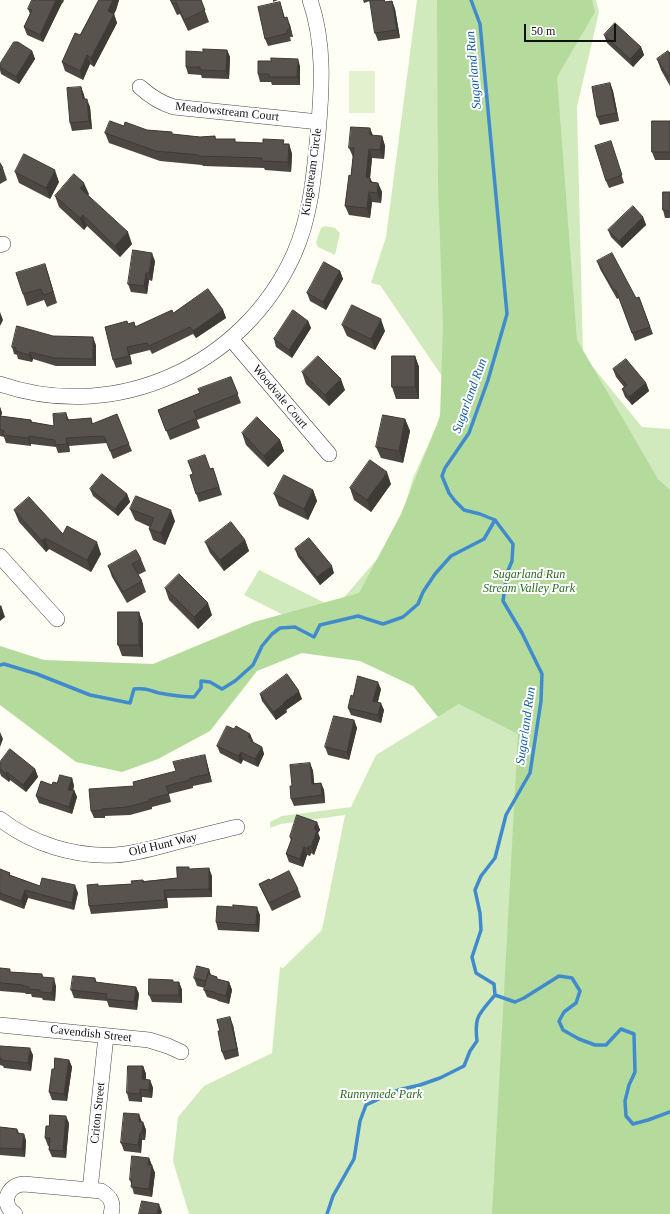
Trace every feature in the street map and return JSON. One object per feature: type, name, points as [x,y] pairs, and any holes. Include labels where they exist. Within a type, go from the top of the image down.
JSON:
[{"type":"street","name":"Kingstream Circle","points":[[0,384],[28,392],[79,396],[102,395],[134,389],[158,382],[183,371],[208,357],[247,324],[266,302],[282,278],[295,253],[304,229],[310,204],[322,90],[322,62],[318,33],[310,0]]},
{"type":"street","name":"Meadowstream Court","points":[[140,88],[150,97],[161,103],[174,107],[319,122]]},
{"type":"street","name":"Woodvale Court","points":[[231,339],[329,454]]},
{"type":"street","points":[[0,556],[57,619]]},
{"type":"street","name":"Old Hunt Way","points":[[0,819],[28,836],[69,851],[115,855],[137,852],[237,827]]},
{"type":"street","name":"Cavendish Street","points":[[0,1025],[149,1040],[181,1052]]},
{"type":"street","name":"Criton Street","points":[[90,1190],[106,1036]]},
{"type":"street","points":[[14,1214],[7,1206],[6,1198],[8,1192],[19,1184],[101,1191],[111,1200],[113,1207],[111,1214]]},
{"type":"green space","name":"Sugarland Run Stream Valley Park","points":[[417,0],[596,0],[599,12],[577,107],[583,355],[642,427],[670,429],[670,1214],[189,1214],[173,1161],[178,1117],[204,1086],[272,1053],[280,967],[283,968],[322,930],[345,815],[281,824],[270,828],[270,822],[282,816],[351,807],[376,755],[459,704],[244,595],[259,570],[335,608],[396,537],[413,478],[437,425],[448,385],[380,285],[371,283],[386,237]]},
{"type":"green space","name":"Sugarland Run Stream Valley Park","points":[[437,0],[592,0],[595,12],[557,77],[577,340],[658,479],[670,490],[670,1214],[492,1214],[518,734],[459,704],[438,717],[413,686],[360,661],[302,653],[257,671],[210,731],[158,759],[122,772],[76,762],[0,705],[0,646],[44,660],[153,664],[254,622],[359,593],[401,514],[440,417],[443,325],[438,186]]},
{"type":"green space","points":[[349,71],[375,71],[375,113],[349,113]]},
{"type":"green space","points":[[325,226],[335,228],[340,233],[335,255],[318,247],[316,242],[321,228]]},
{"type":"building","points":[[32,0],[56,0],[40,35],[24,27],[32,10],[28,9]]},
{"type":"building","points":[[99,0],[113,0],[108,11],[114,14],[91,58],[87,55],[80,71],[62,62],[75,33],[80,35]]},
{"type":"building","points":[[171,0],[201,0],[205,10],[184,20],[176,2],[173,4]]},
{"type":"building","points":[[370,0],[384,0],[385,2],[392,1],[397,30],[375,33]]},
{"type":"building","points":[[280,2],[284,18],[287,17],[290,29],[287,30],[288,33],[265,39],[258,7]]},
{"type":"building","points":[[615,23],[641,47],[630,59],[604,35]]},
{"type":"building","points":[[14,42],[18,42],[32,51],[16,77],[0,67],[0,64]]},
{"type":"building","points":[[203,49],[227,50],[226,71],[200,70],[200,67],[186,67],[186,51],[203,52]]},
{"type":"building","points":[[668,51],[669,53],[670,52],[670,75],[668,77],[657,59]]},
{"type":"building","points":[[271,58],[298,59],[297,77],[269,77],[269,74],[258,74],[258,61],[271,61]]},
{"type":"building","points":[[610,83],[616,113],[597,117],[592,87]]},
{"type":"building","points":[[81,87],[83,99],[87,99],[89,121],[70,123],[67,88]]},
{"type":"building","points":[[110,121],[124,126],[125,122],[147,130],[172,132],[172,134],[200,137],[215,136],[215,139],[235,139],[235,142],[263,143],[263,139],[284,140],[283,144],[289,144],[288,162],[262,161],[262,158],[199,156],[156,151],[105,133]]},
{"type":"building","points":[[652,121],[670,121],[670,152],[652,152]]},
{"type":"building","points":[[351,127],[370,128],[370,135],[382,136],[380,150],[369,149],[366,177],[370,178],[370,182],[378,183],[377,193],[369,192],[367,208],[345,206],[349,175],[351,176],[354,148],[349,148]]},
{"type":"building","points":[[611,141],[622,175],[606,181],[595,146]]},
{"type":"building","points":[[24,154],[55,170],[46,188],[15,172]]},
{"type":"building","points":[[0,163],[3,168],[0,170]]},
{"type":"building","points":[[74,174],[84,183],[80,188],[128,232],[115,246],[83,215],[80,218],[55,196]]},
{"type":"building","points":[[663,192],[670,192],[670,211],[663,210]]},
{"type":"building","points":[[633,206],[643,217],[619,241],[608,230]]},
{"type":"building","points":[[133,250],[152,253],[149,273],[146,273],[144,286],[128,284]]},
{"type":"building","points":[[612,253],[636,298],[639,297],[650,327],[632,333],[616,290],[614,291],[597,261]]},
{"type":"building","points":[[324,262],[340,271],[323,302],[307,293]]},
{"type":"building","points":[[45,264],[53,292],[43,295],[41,289],[23,294],[16,273]]},
{"type":"building","points":[[208,289],[223,310],[193,331],[190,327],[149,346],[147,343],[127,347],[129,356],[113,360],[105,327],[127,321],[128,324],[134,322],[135,327],[172,310],[173,313]]},
{"type":"building","points":[[352,305],[381,319],[371,339],[342,325]]},
{"type":"building","points":[[293,310],[308,321],[289,350],[274,339]]},
{"type":"building","points":[[17,326],[53,336],[93,337],[93,359],[54,358],[30,352],[29,355],[16,351],[16,348],[12,347]]},
{"type":"building","points":[[318,356],[341,379],[325,395],[302,372]]},
{"type":"building","points":[[392,356],[415,356],[415,387],[392,387]]},
{"type":"building","points":[[626,359],[646,383],[629,397],[622,389],[627,385],[613,369]]},
{"type":"building","points":[[231,377],[238,394],[194,411],[197,418],[166,431],[158,410],[200,393],[198,389]]},
{"type":"building","points":[[66,413],[67,420],[91,418],[92,424],[117,414],[129,444],[110,451],[104,436],[66,438],[67,444],[55,445],[55,440],[29,436],[28,438],[3,435],[4,431],[0,429],[0,416],[31,420],[31,422],[54,426],[53,414]]},
{"type":"building","points":[[383,415],[405,419],[399,451],[376,447]]},
{"type":"building","points":[[257,417],[280,440],[264,456],[242,433]]},
{"type":"building","points":[[205,455],[210,469],[213,468],[219,487],[196,494],[190,475],[193,474],[188,461]]},
{"type":"building","points":[[370,460],[387,472],[367,500],[350,488]]},
{"type":"building","points":[[102,474],[127,494],[115,509],[90,489]]},
{"type":"building","points":[[284,475],[313,490],[304,509],[274,494]]},
{"type":"building","points":[[136,496],[171,510],[161,533],[149,529],[154,518],[130,509]]},
{"type":"building","points":[[29,497],[63,534],[67,526],[97,542],[87,560],[45,538],[42,541],[14,510]]},
{"type":"building","points":[[231,522],[245,540],[220,560],[205,542]]},
{"type":"building","points":[[309,538],[332,566],[317,577],[295,549]]},
{"type":"building","points":[[136,550],[141,559],[132,564],[142,581],[123,592],[108,566]]},
{"type":"building","points":[[179,574],[208,603],[194,617],[165,588]]},
{"type":"building","points":[[118,612],[139,612],[139,645],[118,645]]},
{"type":"building","points":[[287,674],[299,691],[273,712],[260,694]]},
{"type":"building","points":[[358,676],[378,682],[373,701],[381,703],[378,715],[348,708]]},
{"type":"building","points":[[334,716],[354,720],[347,752],[325,747]]},
{"type":"building","points":[[227,726],[234,729],[236,726],[250,734],[248,737],[252,739],[251,741],[262,747],[255,759],[241,752],[238,756],[217,746]]},
{"type":"building","points":[[10,749],[35,769],[23,785],[7,772],[6,774],[0,769],[0,762]]},
{"type":"building","points":[[205,755],[209,774],[190,778],[190,780],[166,786],[169,794],[127,807],[91,811],[89,789],[134,786],[133,782],[176,771],[173,762]]},
{"type":"building","points":[[310,763],[312,784],[321,783],[322,795],[291,799],[290,786],[292,786],[290,765]]},
{"type":"building","points":[[60,775],[72,778],[68,790],[74,790],[69,807],[36,796],[41,781],[52,785],[53,782],[57,783]]},
{"type":"building","points":[[297,815],[317,822],[314,829],[317,830],[311,847],[308,846],[308,849],[304,847],[300,859],[286,854],[292,838],[290,837]]},
{"type":"building","points":[[177,867],[189,867],[189,869],[209,868],[209,889],[164,890],[165,900],[89,906],[87,885],[98,884],[98,886],[132,884],[131,881],[143,880],[143,882],[177,878]]},
{"type":"building","points":[[0,869],[10,873],[9,875],[40,886],[42,878],[75,885],[72,903],[25,890],[21,901],[0,893]]},
{"type":"building","points":[[289,871],[298,889],[269,903],[259,884]]},
{"type":"building","points":[[233,905],[257,907],[256,925],[216,922],[217,906],[233,907]]},
{"type":"building","points":[[197,966],[209,969],[206,981],[194,978]]},
{"type":"building","points":[[0,968],[10,969],[10,972],[42,974],[42,977],[54,978],[52,993],[29,989],[29,987],[23,985],[0,983]]},
{"type":"building","points":[[208,974],[217,977],[217,979],[229,982],[226,996],[204,990]]},
{"type":"building","points":[[73,976],[95,978],[95,982],[136,987],[134,1002],[106,999],[107,994],[71,990]]},
{"type":"building","points":[[149,979],[173,980],[173,982],[179,982],[179,995],[149,995]]},
{"type":"building","points":[[230,1017],[237,1049],[222,1052],[218,1031],[220,1031],[217,1020]]},
{"type":"building","points":[[0,1046],[30,1048],[28,1063],[1,1060]]},
{"type":"building","points":[[55,1058],[69,1060],[64,1094],[49,1092]]},
{"type":"building","points":[[128,1066],[143,1066],[142,1079],[150,1080],[149,1090],[140,1089],[140,1094],[127,1093]]},
{"type":"building","points":[[124,1113],[139,1114],[139,1122],[143,1122],[138,1145],[121,1143]]},
{"type":"building","points":[[50,1115],[66,1116],[63,1151],[49,1150],[50,1138],[45,1138],[46,1126],[49,1126]]},
{"type":"building","points":[[0,1127],[17,1129],[17,1133],[24,1134],[22,1149],[0,1148]]},
{"type":"building","points":[[132,1156],[149,1158],[148,1165],[152,1165],[149,1189],[131,1187],[132,1180],[130,1180]]},
{"type":"building","points":[[142,1201],[159,1204],[157,1214],[139,1214]]},
{"type":"waterway","name":"Sugarland Run","points":[[327,1214],[333,1196],[354,1159],[360,1121],[366,1105],[398,1090],[420,1085],[440,1078],[464,1066],[470,1051],[477,1041],[477,1020],[481,1011],[495,995],[494,984],[476,973],[472,957],[481,930],[480,913],[475,890],[481,876],[495,858],[506,815],[530,773],[541,701],[542,674],[522,633],[503,601],[507,573],[512,561],[513,544],[495,520],[464,510],[449,493],[442,476],[445,468],[469,433],[488,380],[507,314],[480,24],[471,0]]},
{"type":"waterway","points":[[0,665],[4,664],[37,674],[90,695],[130,703],[134,689],[144,689],[159,693],[194,697],[201,688],[201,681],[210,682],[222,689],[235,681],[253,665],[262,646],[272,634],[280,628],[295,627],[314,637],[320,625],[358,616],[383,624],[403,617],[418,604],[423,592],[435,574],[451,556],[484,539],[495,520]]},
{"type":"waterway","points":[[495,995],[515,1002],[559,976],[572,978],[580,991],[576,1003],[564,1012],[559,1021],[563,1030],[579,1039],[595,1045],[606,1045],[621,1029],[634,1034],[635,1072],[629,1085],[625,1101],[626,1116],[633,1124],[670,1112]]},
{"type":"park label","name":"Runnymede Park","points":[[381,1095]]}]
